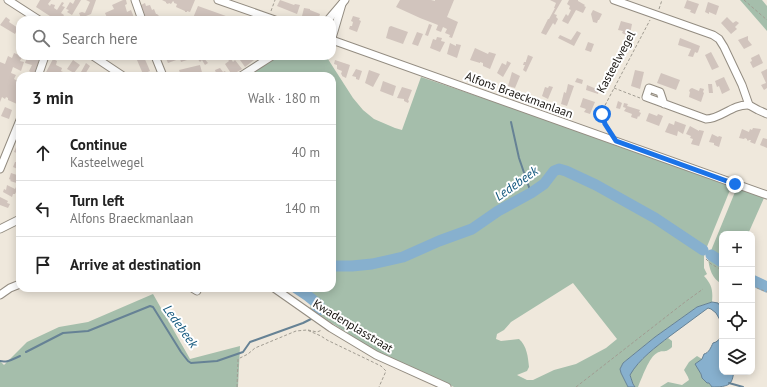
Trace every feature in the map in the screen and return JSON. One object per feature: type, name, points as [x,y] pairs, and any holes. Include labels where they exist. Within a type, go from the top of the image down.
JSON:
[{"type":"street","points":[[8,0],[33,16]]},
{"type":"street","points":[[135,0],[141,16]]},
{"type":"street","points":[[218,0],[263,16]]},
{"type":"street","points":[[614,0],[713,35],[719,39],[742,85],[748,105]]},
{"type":"street","points":[[331,16],[343,2]]},
{"type":"street","points":[[336,26],[343,2]]},
{"type":"street","name":"Alfons Braeckmanlaan","points":[[336,40],[767,195]]},
{"type":"street","points":[[40,72],[44,60]]},
{"type":"street","points":[[100,60],[117,72]]},
{"type":"street","points":[[157,60],[162,72]]},
{"type":"street","points":[[247,72],[266,60]]},
{"type":"street","points":[[646,97],[649,88],[661,94],[664,104],[706,119],[711,119],[738,106],[748,105],[767,114]]},
{"type":"street","points":[[0,169],[16,130]]},
{"type":"street","points":[[0,229],[16,221]]},
{"type":"street","points":[[0,295],[16,286]]},
{"type":"street","name":"Kwadenplasstraat","points":[[280,292],[331,328],[376,355],[447,387]]},
{"type":"path","points":[[272,16],[275,0]]},
{"type":"path","name":"Kasteelwegel","points":[[616,141],[605,124],[602,111],[662,0]]},
{"type":"path","points":[[744,0],[767,20]]},
{"type":"path","points":[[614,88],[642,98],[646,97]]},
{"type":"path","points":[[706,259],[719,268]]},
{"type":"path","points":[[755,287],[767,292]]},
{"type":"path","points":[[576,387],[703,289]]},
{"type":"path","points":[[237,387],[238,359],[248,354],[254,348],[296,331],[306,330],[318,332],[331,328]]},
{"type":"path","points":[[306,330],[381,366],[386,371],[379,387]]},
{"type":"green space","points":[[740,0],[762,0],[767,6],[767,31]]},
{"type":"green space","points":[[273,60],[329,60],[353,98],[363,110],[374,119],[402,130],[421,77],[536,116],[728,185],[730,190],[704,254],[704,268],[707,274],[704,276],[709,282],[711,288],[712,302],[697,307],[655,337],[623,363],[620,369],[628,387],[454,387],[377,352],[310,309],[311,304],[298,292],[336,292],[336,72],[254,72]],"holes":[[[573,283],[617,339],[606,348],[576,364],[554,370],[533,380],[527,380],[517,375],[527,371],[529,367],[527,352],[522,342],[519,339],[501,341],[496,339],[497,334],[504,330],[511,322]]]},
{"type":"green space","points":[[738,189],[764,198],[749,231],[719,231],[735,192]]},
{"type":"green space","points":[[719,231],[719,282],[712,273],[708,258]]},
{"type":"green space","points":[[153,294],[190,359],[240,346],[238,387],[0,387],[0,361],[4,365],[27,342],[59,327],[88,322]]},
{"type":"green space","points":[[668,338],[672,341],[672,347],[654,355],[646,368],[638,387],[635,387],[630,374],[647,354]]},
{"type":"green space","points":[[697,356],[702,359],[696,365],[702,378],[712,387],[660,387],[668,382],[682,385],[689,380],[684,370],[689,362]]},
{"type":"water","points":[[712,302],[718,303],[719,318],[716,313],[708,308],[659,344],[643,359],[630,375],[635,387],[628,387],[620,369],[623,363],[655,337],[697,307]]},
{"type":"water","points":[[719,340],[719,375],[733,375],[730,384],[712,387],[702,378],[695,364],[702,359],[704,354],[709,351],[713,343]]},
{"type":"building","points":[[40,0],[51,0],[48,4],[50,6],[51,4],[55,5],[54,8],[57,10],[62,2],[64,3],[62,6],[65,7],[61,13],[64,15],[50,16],[36,7]]},
{"type":"building","points":[[75,0],[81,0],[72,15],[67,12],[69,10],[66,9],[70,2],[73,4]]},
{"type":"building","points":[[86,0],[96,0],[91,14],[80,16],[79,13],[85,13],[90,2]]},
{"type":"building","points":[[126,0],[127,4],[125,5],[127,12],[131,10],[133,16],[106,16],[105,13],[114,9],[112,5]]},
{"type":"building","points":[[162,0],[195,0],[190,12],[185,12],[176,7],[177,4],[173,1],[171,4],[168,4]]},
{"type":"building","points":[[280,0],[294,5],[300,5],[297,14],[277,6]]},
{"type":"building","points":[[400,0],[454,0],[447,17],[458,22],[452,38],[449,37],[450,35],[445,33],[447,29],[443,27],[441,32],[436,30],[438,25],[396,7]]},
{"type":"building","points":[[550,0],[562,0],[554,14],[557,15],[556,17],[558,19],[555,25],[553,23],[546,35],[541,33],[555,8],[556,3]]},
{"type":"building","points":[[569,0],[578,0],[586,7],[583,13],[576,10],[568,24],[562,21],[566,14],[568,16],[571,10],[569,9],[570,6],[567,4]]},
{"type":"building","points":[[687,0],[699,4],[695,14],[690,12],[691,10],[684,8]]},
{"type":"building","points":[[708,2],[719,6],[716,15],[705,12]]},
{"type":"building","points":[[145,3],[146,6],[150,5],[152,10],[154,9],[156,14],[159,16],[145,16],[141,5]]},
{"type":"building","points":[[198,6],[226,16],[194,16]]},
{"type":"building","points":[[304,8],[320,14],[319,16],[302,16]]},
{"type":"building","points":[[593,10],[602,14],[597,23],[593,22],[591,14]]},
{"type":"building","points":[[353,16],[360,18],[359,20],[361,21],[357,32],[349,29],[350,26],[352,26],[353,22],[351,21]]},
{"type":"building","points":[[6,17],[10,20],[9,22],[16,27],[15,34],[0,25]]},
{"type":"building","points":[[727,17],[733,23],[736,21],[739,23],[735,27],[737,29],[731,34],[721,23]]},
{"type":"building","points":[[621,21],[632,24],[630,34],[624,34],[622,33],[623,31],[618,30]]},
{"type":"building","points":[[429,24],[432,25],[428,36],[425,35]]},
{"type":"building","points":[[391,26],[408,32],[403,44],[386,38],[389,27]]},
{"type":"building","points":[[577,31],[581,33],[574,46],[558,38],[560,35],[571,40]]},
{"type":"building","points":[[417,32],[423,34],[418,46],[412,44]]},
{"type":"building","points":[[748,36],[748,40],[752,45],[744,49],[738,40]]},
{"type":"building","points":[[437,37],[442,38],[441,41],[445,42],[440,52],[430,48],[433,39],[436,40]]},
{"type":"building","points":[[680,38],[700,46],[698,52],[695,52],[693,57],[688,56],[691,49],[678,45]]},
{"type":"building","points":[[588,42],[594,44],[591,52],[585,50]]},
{"type":"building","points":[[450,43],[456,46],[456,44],[461,45],[457,58],[447,54]]},
{"type":"building","points":[[475,48],[488,54],[489,52],[496,54],[490,69],[483,66],[483,63],[470,60]]},
{"type":"building","points":[[711,52],[719,67],[712,70],[705,55]]},
{"type":"building","points":[[14,53],[16,54],[16,60],[24,62],[21,71],[13,67],[11,73],[16,75],[14,79],[16,80],[16,104],[8,100],[6,97],[5,99],[2,97],[0,102],[0,62],[5,64],[8,56],[12,58]]},
{"type":"building","points":[[759,54],[763,63],[753,68],[750,62],[752,61],[751,58]]},
{"type":"building","points":[[528,55],[533,57],[526,72],[523,70],[525,65],[523,65],[524,62],[526,62]]},
{"type":"building","points":[[26,60],[39,60],[35,72],[29,71],[32,65],[25,63]]},
{"type":"building","points":[[52,60],[55,60],[57,61],[56,65],[62,68],[61,71],[63,72],[46,72]]},
{"type":"building","points":[[73,60],[80,65],[75,72],[67,69]]},
{"type":"building","points":[[137,60],[145,60],[150,71],[142,72]]},
{"type":"building","points":[[167,60],[176,60],[168,63]]},
{"type":"building","points":[[202,60],[205,60],[208,63],[205,65]]},
{"type":"building","points":[[228,60],[232,60],[233,62],[235,60],[242,69],[237,72],[230,72],[225,64]]},
{"type":"building","points":[[240,60],[254,60],[245,67]]},
{"type":"building","points":[[335,60],[350,65],[346,78],[342,76],[342,71],[337,69],[337,65],[334,64]]},
{"type":"building","points":[[507,61],[511,63],[503,77],[497,73],[502,63],[506,65]]},
{"type":"building","points":[[86,63],[90,66],[86,72],[81,72]]},
{"type":"building","points":[[200,65],[202,72],[180,72],[179,70]]},
{"type":"building","points":[[220,68],[223,72],[216,72],[215,70]]},
{"type":"building","points":[[356,69],[362,71],[359,80],[352,76]]},
{"type":"building","points":[[767,69],[767,88],[764,90],[761,85],[766,83],[761,72]]},
{"type":"building","points":[[369,70],[380,74],[373,87],[365,83]]},
{"type":"building","points":[[635,70],[644,72],[640,89],[631,86]]},
{"type":"building","points":[[512,72],[520,76],[515,88],[508,86]]},
{"type":"building","points":[[661,73],[680,80],[676,90],[657,83]]},
{"type":"building","points":[[724,77],[730,90],[722,94],[715,81]]},
{"type":"building","points":[[577,78],[583,80],[582,84],[575,82]]},
{"type":"building","points":[[383,81],[396,86],[393,96],[380,91]]},
{"type":"building","points":[[568,84],[574,86],[567,106],[561,104]]},
{"type":"building","points":[[708,84],[712,84],[713,93],[709,93]]},
{"type":"building","points":[[587,85],[599,90],[598,94],[586,90]]},
{"type":"building","points":[[549,86],[553,87],[548,99],[542,96],[545,87],[548,88]]},
{"type":"building","points":[[402,87],[412,90],[408,103],[404,101],[404,99],[397,98]]},
{"type":"building","points":[[692,88],[699,91],[700,88],[704,89],[701,102],[689,97],[689,91]]},
{"type":"building","points":[[583,98],[595,102],[590,114],[584,112],[586,109],[580,107]]},
{"type":"building","points":[[618,101],[622,103],[620,109],[616,108]]},
{"type":"building","points":[[624,103],[628,104],[627,106],[640,110],[639,112],[641,113],[637,119],[631,117],[632,114],[624,111],[626,108],[623,107]]},
{"type":"building","points":[[5,107],[12,110],[9,119],[1,116]]},
{"type":"building","points":[[649,113],[657,116],[658,114],[663,116],[659,126],[646,121]]},
{"type":"building","points":[[675,121],[686,125],[683,134],[678,131],[677,136],[665,132],[669,123],[674,125]]},
{"type":"building","points":[[690,126],[699,131],[704,131],[699,146],[691,144],[693,139],[690,138],[691,136],[686,134]]},
{"type":"building","points":[[753,128],[761,129],[755,144],[750,142],[751,140],[748,141],[745,138],[739,138],[742,129],[749,132],[750,129],[752,130]]},
{"type":"building","points":[[712,134],[722,137],[719,147],[714,145],[714,143],[709,142]]},
{"type":"building","points":[[763,138],[767,139],[767,148],[760,145]]},
{"type":"building","points":[[16,162],[16,168],[13,167]]},
{"type":"building","points":[[11,173],[16,175],[16,183],[10,181],[11,180],[9,179]]},
{"type":"building","points":[[7,185],[15,189],[16,187],[16,192],[12,197],[3,192],[4,189],[6,190]]},
{"type":"building","points":[[0,197],[8,201],[7,203],[10,204],[8,208],[0,205]]},
{"type":"waterway","points":[[511,122],[519,158],[531,193]]},
{"type":"waterway","name":"Ledebeek","points":[[336,266],[372,264],[403,257],[439,241],[472,229],[498,211],[531,193],[544,184],[554,171],[559,169],[596,185],[655,218],[703,250]]},
{"type":"waterway","name":"Ledebeek","points":[[711,255],[719,260]]},
{"type":"waterway","name":"Ledebeek","points":[[755,281],[767,287]]},
{"type":"waterway","name":"Ledebeek","points":[[302,292],[319,305],[319,310],[316,312]]},
{"type":"waterway","name":"Ledebeek","points":[[26,352],[63,333],[88,331],[150,306],[153,307],[181,352],[191,363],[217,361],[243,352],[250,342],[311,319]]},
{"type":"waterway","name":"Ledebeek","points":[[0,361],[8,361],[20,356]]},
{"type":"waterway","points":[[729,383],[743,387]]},
{"type":"route","points":[[602,114],[605,124],[616,141],[735,184]]}]
